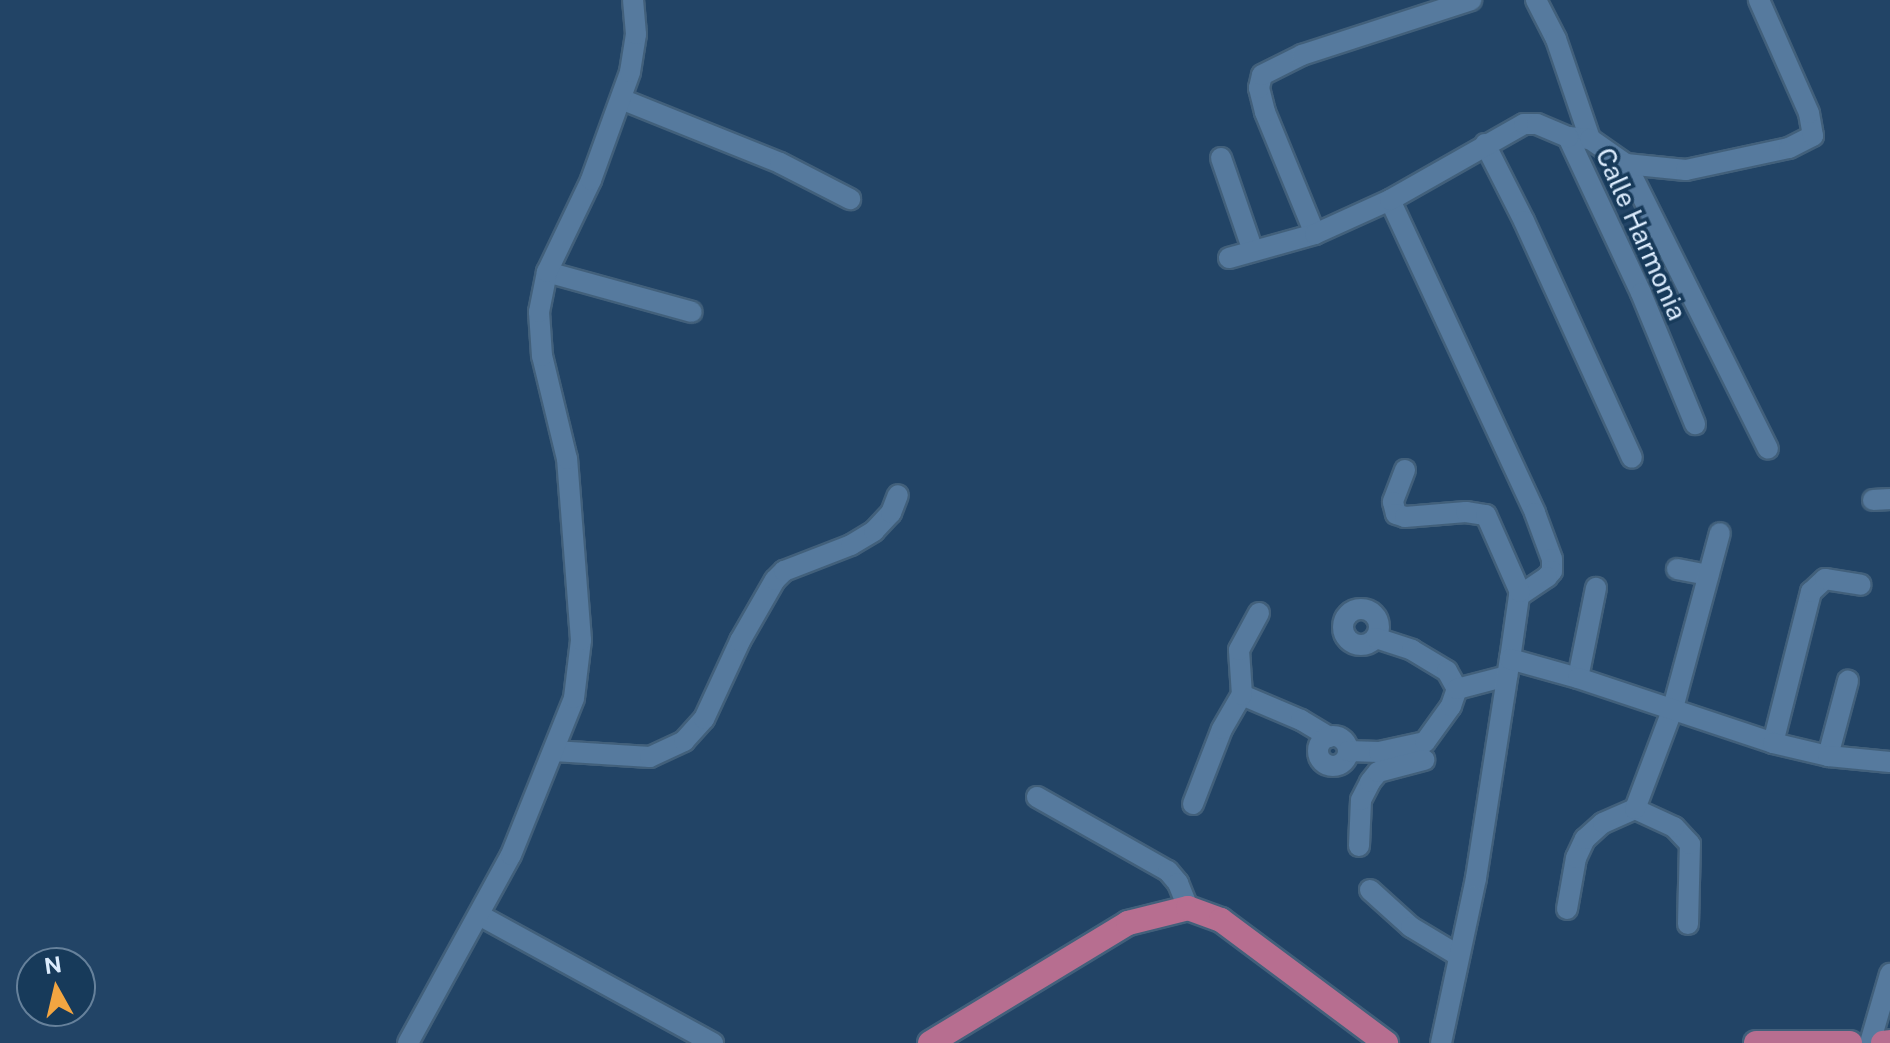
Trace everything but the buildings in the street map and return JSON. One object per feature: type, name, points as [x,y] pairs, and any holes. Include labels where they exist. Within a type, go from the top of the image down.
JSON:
[{"type":"main road","points":[[930,1043],[1128,923],[1188,908],[1221,920],[1386,1043]]},
{"type":"main road","points":[[1883,1043],[1890,1042]]},
{"type":"main road","points":[[1756,1043],[1850,1043]]},
{"type":"street","points":[[408,1043],[511,855],[574,698],[581,640],[567,459],[539,329],[541,295],[547,272],[591,180],[621,99],[634,53],[633,0]]},
{"type":"street","points":[[1315,234],[1265,112],[1259,88],[1262,75],[1302,55],[1471,0]]},
{"type":"street","name":"Calle Harmonia","points":[[1536,0],[1556,39],[1590,139],[1568,137]]},
{"type":"street","points":[[1626,164],[1686,170],[1789,148],[1813,136],[1809,113],[1759,0]]},
{"type":"street","points":[[621,99],[780,163],[850,199]]},
{"type":"street","points":[[1229,258],[1315,234],[1390,200],[1524,124],[1537,124],[1568,137]]},
{"type":"street","name":"Calle Harmonia","points":[[1568,137],[1641,293],[1695,424]]},
{"type":"street","points":[[1590,139],[1626,164],[1768,449]]},
{"type":"street","points":[[1485,144],[1524,221],[1632,458]]},
{"type":"street","points":[[1221,158],[1253,251]]},
{"type":"street","points":[[1390,200],[1546,540],[1552,571],[1520,592]]},
{"type":"street","points":[[547,272],[692,312]]},
{"type":"street","points":[[1405,470],[1393,502],[1396,514],[1405,517],[1466,512],[1486,515],[1520,592],[1494,775],[1441,1043]]},
{"type":"street","points":[[554,751],[650,757],[684,741],[704,719],[740,641],[775,580],[784,571],[851,545],[874,531],[891,513],[898,495]]},
{"type":"street","points":[[1567,909],[1576,858],[1585,839],[1603,823],[1635,809],[1673,708],[1720,533]]},
{"type":"street","points":[[1677,569],[1708,575]]},
{"type":"street","points":[[1773,743],[1811,592],[1825,579],[1861,585]]},
{"type":"street","points":[[1578,678],[1596,588]]},
{"type":"street","points":[[1193,804],[1222,729],[1242,695],[1239,650],[1259,613]]},
{"type":"street","points":[[1376,638],[1412,650],[1447,671],[1457,689]]},
{"type":"street","points":[[1359,846],[1361,800],[1378,772],[1425,758],[1457,689],[1508,668],[1578,678],[1773,743],[1828,756],[1890,762]]},
{"type":"street","points":[[1828,756],[1848,681]]},
{"type":"street","points":[[1242,695],[1301,720],[1329,737],[1343,740],[1348,751],[1425,758]]},
{"type":"street","points":[[1037,797],[1161,866],[1178,883],[1188,908]]},
{"type":"street","points":[[1635,809],[1674,827],[1690,844],[1688,924]]},
{"type":"street","points":[[1370,890],[1411,927],[1459,956]]},
{"type":"street","points":[[479,915],[713,1043]]},
{"type":"street","points":[[1870,1043],[1890,974]]}]
